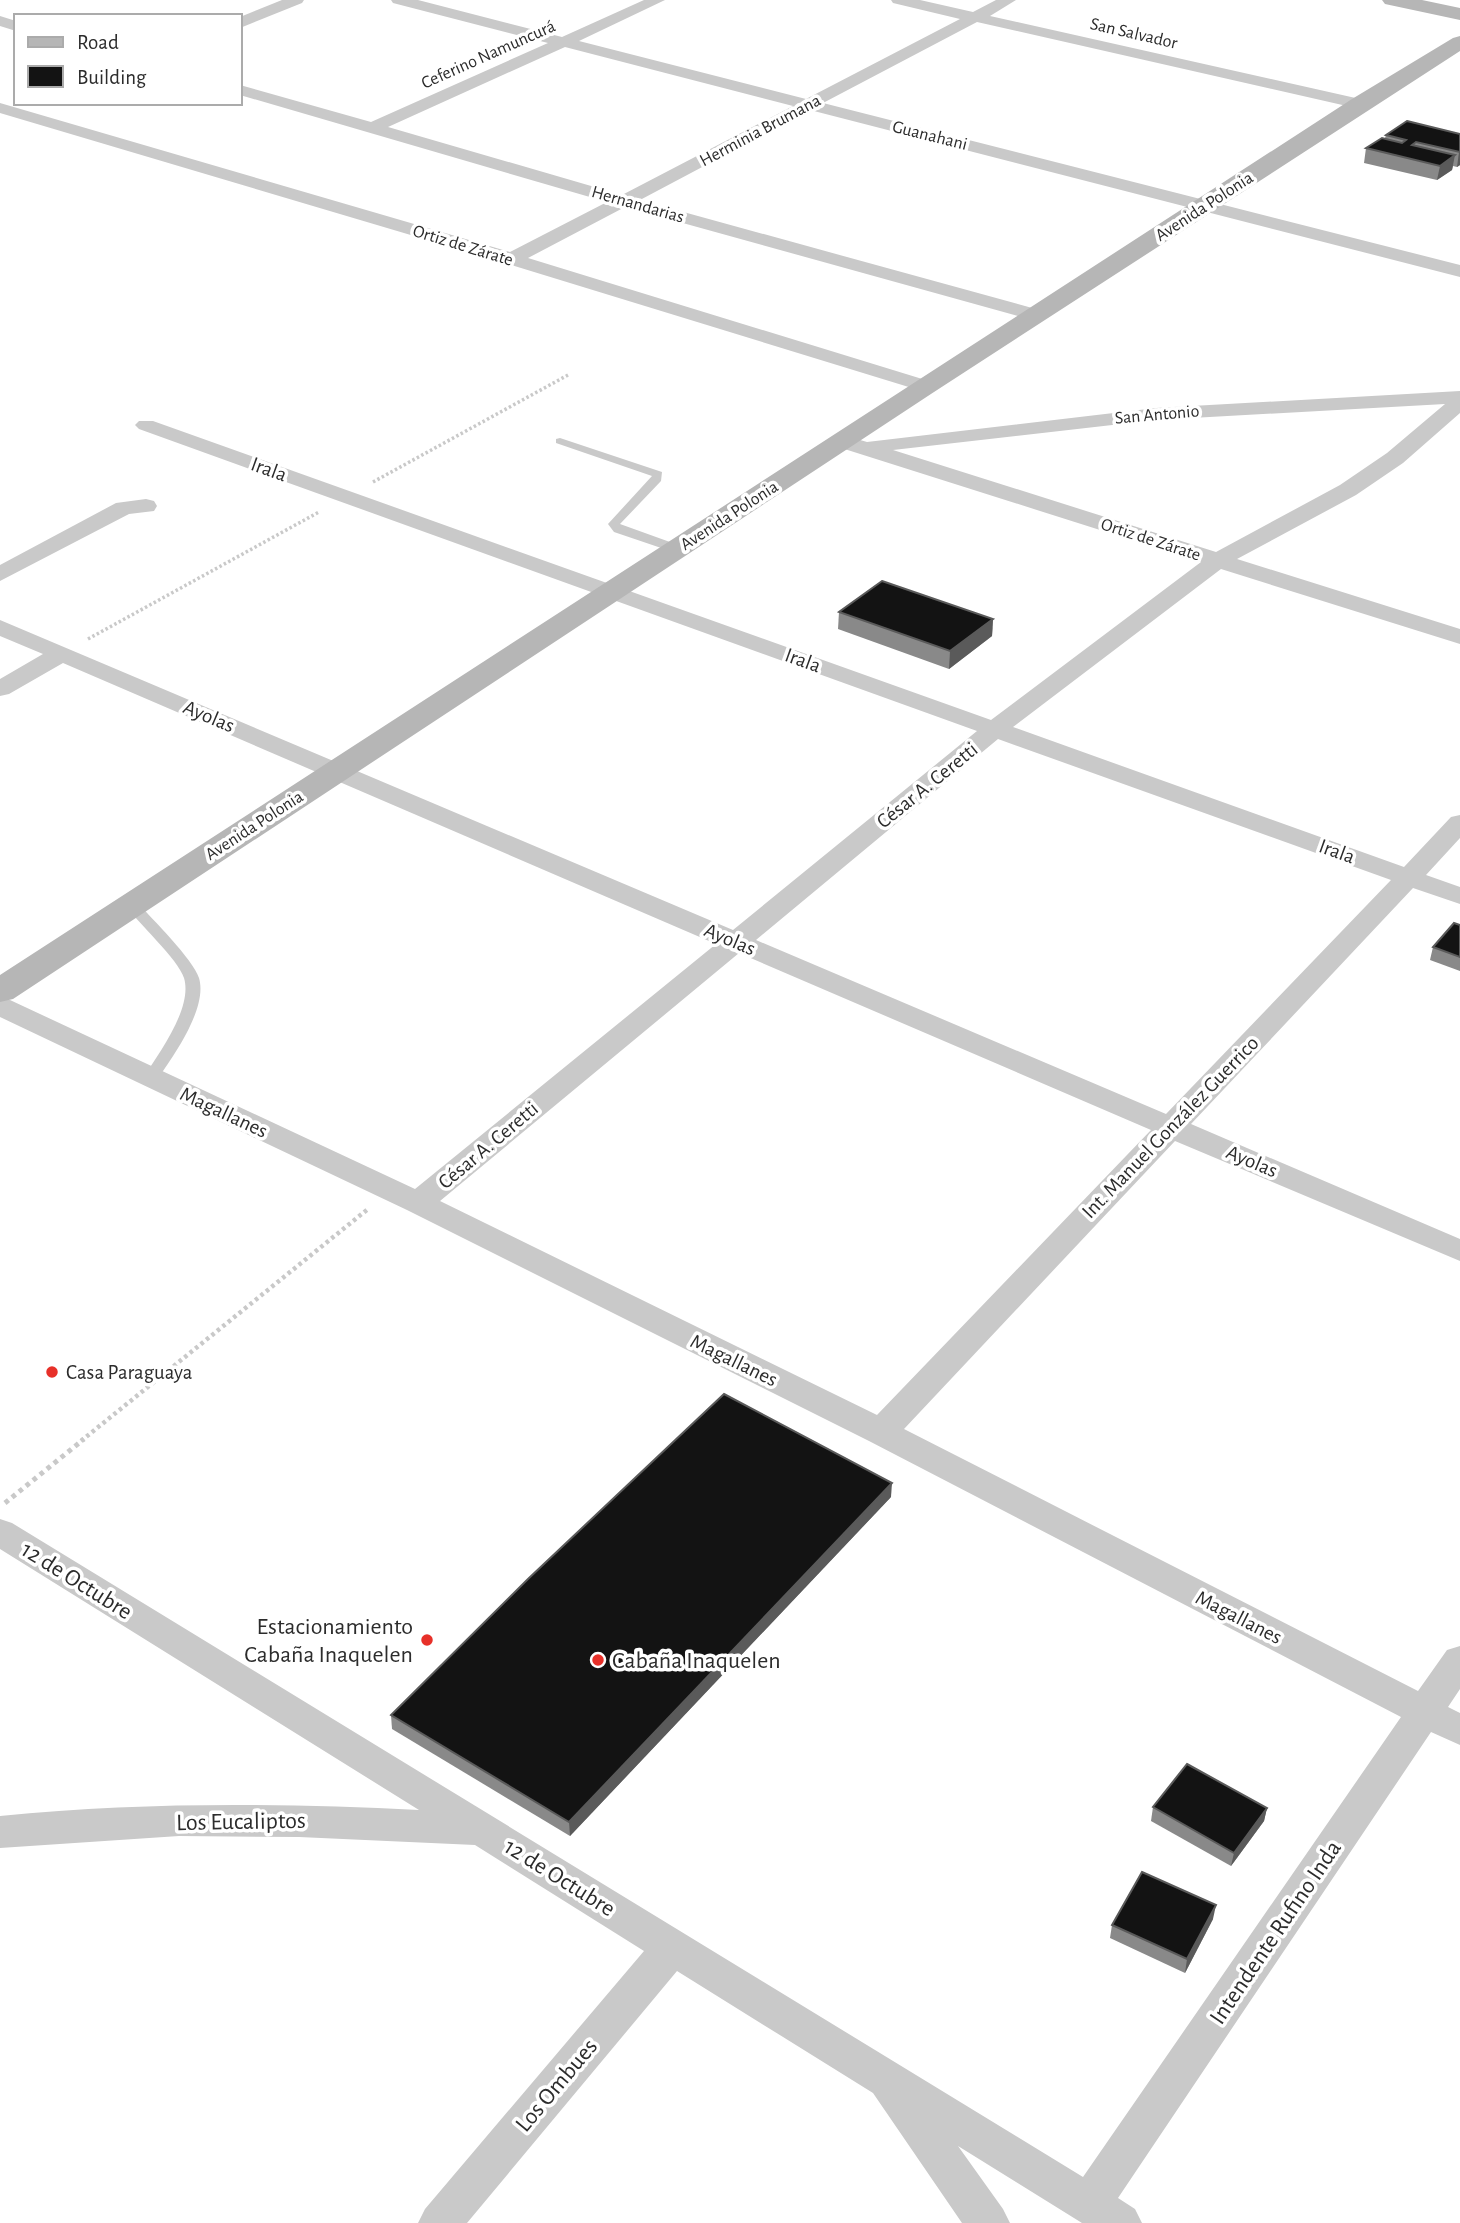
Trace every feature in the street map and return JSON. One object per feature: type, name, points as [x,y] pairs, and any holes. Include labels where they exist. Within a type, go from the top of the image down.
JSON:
[{"type":"main road","points":[[1392,0],[1460,14]]},
{"type":"main road","name":"Avenida Polonia","points":[[0,991],[677,549],[849,444],[925,386],[1460,42]]},
{"type":"street","points":[[242,22],[296,0]]},
{"type":"street","name":"Guanahani","points":[[399,0],[1460,271]]},
{"type":"street","name":"Ceferino Namuncurá","points":[[373,128],[657,0]]},
{"type":"street","name":"San Salvador","points":[[899,0],[1360,104]]},
{"type":"street","name":"Herminia Brumana","points":[[512,259],[1008,0]]},
{"type":"street","name":"Hernandarias","points":[[242,91],[624,201],[1036,315]]},
{"type":"street","points":[[5,113],[31,105]]},
{"type":"street","name":"Ortiz de Zárate","points":[[5,113],[512,259],[925,386]]},
{"type":"street","name":"San Antonio","points":[[849,444],[921,442],[1110,418],[1215,408],[1460,400]]},
{"type":"street","name":"César A. Ceretti","points":[[404,1197],[736,942],[996,729],[1218,560],[1348,490],[1395,458],[1460,400]]},
{"type":"street","name":"Irala","points":[[146,425],[1460,896]]},
{"type":"street","name":"Ortiz de Zárate","points":[[849,444],[1460,637]]},
{"type":"street","points":[[0,574],[124,508],[146,506]]},
{"type":"street","name":"Ayolas","points":[[0,627],[1460,1251]]},
{"type":"street","points":[[0,689],[62,653]]},
{"type":"street","name":"Int. Manuel González Guerrico","points":[[881,1432],[1460,822]]},
{"type":"street","name":"Magallanes","points":[[0,1006],[404,1197],[881,1432],[1443,1722]]},
{"type":"street","name":"12 de Octubre","points":[[0,1532],[1105,2214]]},
{"type":"street","name":"Intendente Rufino Inda","points":[[1105,2214],[1443,1722],[1460,1660]]},
{"type":"street","name":"Los Eucaliptos","points":[[0,1832],[49,1826],[306,1819],[482,1829]]},
{"type":"street","name":"Los Ombues","points":[[439,2223],[672,1947]]},
{"type":"street","points":[[883,2077],[988,2223]]},
{"type":"lane","points":[[560,441],[658,474],[657,479],[614,524],[618,529],[677,549]]},
{"type":"lane","points":[[132,905],[191,976],[191,995],[185,1019],[151,1078]]},
{"type":"path","points":[[0,1507],[404,1197]]},
{"type":"building","points":[[1407,121],[1460,134],[1460,152],[1416,142],[1412,145],[1455,155],[1440,166],[1366,148],[1382,138],[1402,143],[1406,140],[1386,135]]},
{"type":"building","points":[[882,581],[993,619],[950,651],[839,612]]},
{"type":"building","points":[[1454,923],[1460,925],[1460,957],[1433,947]]},
{"type":"building","name":"Cabaña Inaquelen","points":[[724,1394],[892,1483],[569,1822],[391,1715],[528,1579]]},
{"type":"building","points":[[1187,1764],[1267,1808],[1234,1853],[1153,1807]]},
{"type":"building","points":[[1142,1872],[1216,1905],[1187,1959],[1112,1925]]},
{"type":"place","name":"Casa Paraguaya","points":[[52,1372]]},
{"type":"place","name":"Estacionamiento Cabaña Inaquelen","points":[[427,1640]]},
{"type":"place","name":"Cabaña Inaquelen","points":[[598,1660]]}]
